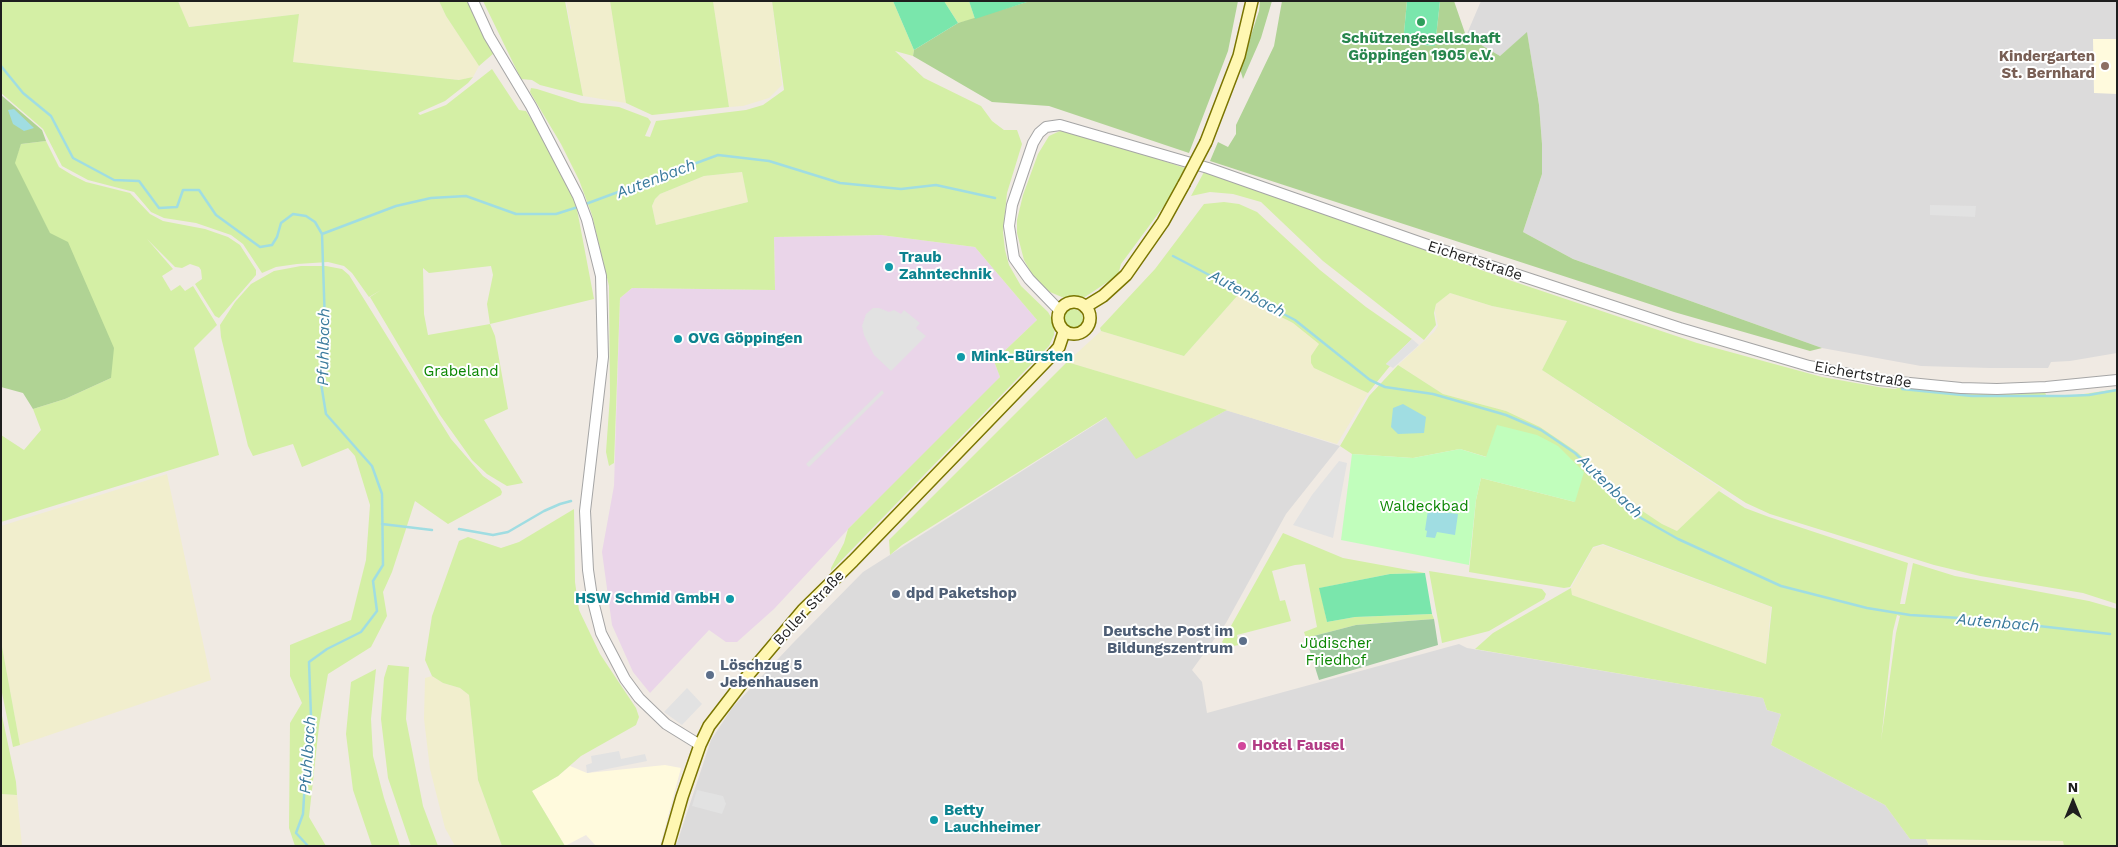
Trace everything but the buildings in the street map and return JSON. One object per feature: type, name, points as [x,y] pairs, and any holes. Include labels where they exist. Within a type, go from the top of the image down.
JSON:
[{"type":"main road","points":[[1085,307],[1103,296],[1126,275],[1163,222],[1184,184],[1206,142],[1239,56],[1252,1]]},
{"type":"main road","points":[[1071,302],[1076,302],[1085,307],[1090,315],[1086,329],[1074,335],[1064,332],[1058,324],[1059,310],[1071,302]]},
{"type":"main road","name":"Boller Straße","points":[[668,846],[682,796],[700,745],[709,726],[749,674],[804,610],[1052,355],[1059,347],[1064,332]]},
{"type":"street","points":[[473,1],[489,36],[531,106],[578,196],[587,220],[601,276],[603,357],[585,512],[588,570],[592,597],[601,633],[625,679],[639,698],[666,724],[700,745]]},
{"type":"street","name":"Eichertstraße","points":[[1059,310],[1029,279],[1014,258],[1009,226],[1012,205],[1033,143],[1039,133],[1046,127],[1060,125],[1208,168],[1457,255],[1680,328],[1809,366],[1879,380],[1961,388],[2046,387],[2117,380]]},
{"type":"shaded area","points":[[178,1],[439,1],[446,16],[479,66],[473,77],[460,80],[293,62],[299,14],[188,27]]},
{"type":"shaded area","points":[[566,1],[610,1],[626,103],[583,96]]},
{"type":"shaded area","points":[[713,1],[772,1],[782,85],[769,98],[743,106],[729,107]]},
{"type":"shaded area","points":[[1481,1],[2117,1],[2117,353],[2070,361],[2051,362],[2048,368],[1990,368],[1921,366],[1822,348],[1573,259],[1523,232],[1542,174],[1539,105],[1527,33],[1500,56],[1466,36]]},
{"type":"shaded area","name":"Kindergarten St. Bernhard","points":[[2093,39],[2117,39],[2117,94],[2094,93]]},
{"type":"shaded area","points":[[742,172],[748,202],[656,225],[652,206],[660,194],[704,176]]},
{"type":"shaded area","points":[[1930,205],[1976,206],[1975,217],[1930,215]]},
{"type":"shaded area","points":[[881,235],[975,247],[1037,320],[994,361],[1000,377],[970,410],[852,525],[774,609],[737,642],[726,642],[709,630],[650,693],[633,672],[612,625],[602,552],[614,486],[620,298],[632,288],[775,290],[774,237]]},
{"type":"shaded area","points":[[1450,293],[1492,306],[1567,321],[1542,370],[1722,489],[1677,531],[1662,524],[1638,508],[1577,452],[1540,427],[1506,411],[1443,394],[1398,365],[1434,332],[1438,326],[1435,312],[1436,304]]},
{"type":"shaded area","points":[[1238,295],[1293,323],[1319,344],[1314,368],[1368,393],[1337,444],[1067,362],[1101,331],[1184,356]]},
{"type":"shaded area","points":[[873,308],[889,312],[894,310],[901,314],[904,310],[920,323],[916,328],[926,336],[891,371],[874,355],[864,335],[862,326],[866,314]]},
{"type":"shaded area","points":[[1412,339],[1419,345],[1393,368],[1386,364]]},
{"type":"shaded area","points":[[882,390],[884,393],[809,467],[806,464]]},
{"type":"shaded area","points":[[1227,410],[1340,446],[1286,514],[1226,623],[1192,670],[1202,682],[1207,713],[1459,644],[1467,648],[1763,698],[1767,710],[1781,714],[1771,745],[1885,805],[1910,839],[1926,839],[1929,846],[660,846],[661,842],[677,843],[711,740],[732,708],[863,572],[1107,417],[1136,458]]},
{"type":"shaded area","points":[[1339,461],[1347,463],[1333,538],[1293,525],[1312,495]]},
{"type":"shaded area","points":[[167,474],[211,680],[20,745],[1,641],[1,526]]},
{"type":"shaded area","points":[[1603,545],[1771,607],[1766,664],[1572,595],[1571,588],[1593,548]]},
{"type":"shaded area","points":[[432,676],[443,683],[460,688],[469,695],[478,780],[502,846],[455,846],[445,828],[430,769],[424,719],[425,678]]},
{"type":"shaded area","points":[[687,688],[702,704],[682,725],[664,712]]},
{"type":"shaded area","points":[[619,751],[621,759],[645,754],[647,761],[587,773],[586,765],[592,763],[591,756]]},
{"type":"shaded area","points":[[665,765],[681,768],[660,846],[596,846],[586,835],[565,846],[532,791],[558,776],[570,766],[587,773]]},
{"type":"shaded area","points":[[697,790],[723,796],[726,804],[722,814],[692,806]]},
{"type":"shaded area","points":[[1,794],[17,795],[22,846],[1,846]]},
{"type":"shaded area","points":[[1926,839],[2064,841],[2064,846],[1929,846]]},
{"type":"green space","name":"Grabeland","points":[[1,1],[178,1],[189,27],[299,14],[293,62],[459,80],[473,77],[445,101],[418,113],[420,115],[446,105],[492,69],[519,110],[526,111],[551,150],[576,204],[594,299],[490,324],[495,336],[508,409],[484,420],[523,483],[507,486],[487,474],[472,460],[440,415],[370,297],[381,290],[369,297],[352,273],[344,266],[328,262],[276,267],[262,273],[243,244],[231,235],[196,223],[164,218],[151,212],[134,192],[88,180],[62,166],[43,129],[1,93]],"holes":[[[491,266],[493,275],[487,304],[490,324],[428,335],[424,314],[423,268],[429,273]]]},
{"type":"green space","points":[[439,1],[468,1],[494,53],[479,66],[446,16]]},
{"type":"green space","points":[[483,1],[565,1],[583,96],[540,85],[532,80],[521,79]]},
{"type":"green space","points":[[610,1],[713,1],[729,107],[652,115],[626,103]]},
{"type":"green space","points":[[772,1],[893,1],[914,50],[913,56],[895,51],[924,78],[981,106],[992,121],[1004,130],[1017,130],[1022,144],[1007,193],[1003,232],[1005,250],[1009,265],[1021,286],[1048,312],[1055,324],[1054,335],[1049,346],[831,571],[844,543],[848,529],[1000,377],[994,361],[1037,320],[975,247],[881,235],[774,237],[775,290],[632,288],[620,298],[614,463],[609,466],[606,452],[610,396],[609,286],[592,215],[579,180],[561,144],[530,92],[531,88],[537,89],[581,103],[619,107],[648,118],[651,122],[645,136],[650,137],[656,121],[746,110],[763,105],[784,90]],"holes":[[[742,172],[748,202],[656,225],[652,206],[660,194],[704,176]]]},
{"type":"green space","points":[[893,1],[944,1],[958,23],[914,50]]},
{"type":"green space","points":[[944,1],[969,1],[975,19],[958,23]]},
{"type":"green space","points":[[969,1],[1030,1],[975,19]]},
{"type":"green space","points":[[1030,1],[1238,1],[1228,51],[1189,153],[1049,106],[992,102],[913,56],[914,50],[958,23]]},
{"type":"green space","points":[[1260,1],[1272,1],[1261,38],[1243,79],[1240,69],[1259,11]]},
{"type":"green space","points":[[1282,1],[1407,1],[1403,43],[1435,46],[1440,1],[1454,1],[1466,36],[1500,56],[1527,32],[1539,105],[1542,174],[1523,232],[1573,259],[1822,348],[1810,351],[1674,312],[1210,161],[1218,142],[1228,147],[1236,134],[1236,125],[1274,46]]},
{"type":"green space","name":"Schützengesellschaft Göppingen 1905 e.V.","points":[[1407,1],[1440,1],[1435,46],[1403,43]]},
{"type":"green space","points":[[1,95],[42,130],[46,141],[21,144],[15,163],[50,233],[68,242],[114,348],[111,378],[65,399],[33,409],[23,393],[1,387]]},
{"type":"green space","points":[[1060,131],[1078,133],[1185,168],[1169,199],[1121,264],[1118,275],[1085,297],[1074,299],[1064,298],[1050,292],[1034,278],[1024,260],[1017,233],[1017,220],[1023,195],[1038,154],[1049,136]]},
{"type":"green space","points":[[46,141],[59,167],[72,175],[86,182],[130,193],[150,214],[163,221],[205,229],[228,237],[240,245],[256,270],[256,275],[219,318],[215,316],[195,284],[202,279],[199,267],[190,264],[182,268],[175,267],[147,239],[173,269],[162,276],[171,291],[180,285],[185,291],[193,286],[217,325],[194,348],[219,455],[1,522],[1,435],[24,450],[41,430],[33,409],[65,399],[111,378],[50,234],[14,163],[21,144]]},
{"type":"green space","points":[[1204,172],[1509,280],[1697,343],[1822,377],[1884,388],[1895,389],[1900,387],[1969,393],[2045,392],[2046,395],[2077,395],[2117,389],[2117,604],[2083,593],[1980,576],[1934,565],[1770,514],[1746,503],[1542,370],[1567,321],[1492,306],[1450,293],[1436,304],[1434,313],[1436,325],[1424,340],[1323,261],[1261,202],[1233,194],[1210,192],[1191,196]]},
{"type":"green space","points":[[1224,202],[1239,204],[1257,212],[1320,270],[1366,307],[1412,339],[1386,364],[1390,366],[1368,393],[1314,368],[1311,363],[1311,356],[1319,344],[1293,323],[1238,295],[1184,356],[1101,331],[1100,328],[1155,269],[1204,204]]},
{"type":"green space","points":[[301,266],[326,266],[342,269],[349,275],[451,439],[483,476],[500,488],[502,492],[501,495],[448,524],[415,501],[392,572],[383,592],[387,616],[371,647],[328,674],[319,726],[309,817],[326,846],[295,846],[289,828],[290,723],[302,703],[290,676],[290,645],[351,620],[366,560],[370,505],[355,456],[348,448],[302,467],[293,444],[253,456],[248,446],[221,337],[220,325],[235,302],[251,284],[274,271]]},
{"type":"green space","points":[[1073,309],[1080,312],[1083,319],[1080,326],[1073,329],[1066,326],[1063,319],[1066,312]]},
{"type":"green space","points":[[1067,362],[1227,410],[1136,459],[1106,417],[902,545],[890,555],[889,540]]},
{"type":"green space","points":[[1398,365],[1443,394],[1506,411],[1540,427],[1577,452],[1638,508],[1662,524],[1677,531],[1719,491],[1745,508],[1908,563],[1900,604],[1905,604],[1913,563],[1955,576],[2089,601],[2117,609],[2117,846],[2064,846],[2063,841],[1910,839],[1885,805],[1771,745],[1781,714],[1767,710],[1763,698],[1475,649],[1493,633],[1571,588],[1572,595],[1766,664],[1772,607],[1603,544],[1593,547],[1570,587],[1564,588],[1469,572],[1476,500],[1481,478],[1575,502],[1487,457],[1460,449],[1413,458],[1352,454],[1340,446],[1369,396]],"holes":[[[1897,615],[1900,616],[1896,633],[1881,741],[1893,631]]]},
{"type":"green space","name":"Waldeckbad","points":[[1497,425],[1537,435],[1558,446],[1584,472],[1575,502],[1481,478],[1476,500],[1469,565],[1341,540],[1352,454],[1413,458],[1460,449],[1486,457]]},
{"type":"green space","points":[[574,509],[575,582],[579,610],[600,654],[636,708],[639,717],[636,725],[581,756],[558,776],[532,791],[565,846],[502,846],[478,780],[469,695],[460,688],[443,683],[432,676],[425,660],[432,616],[459,541],[468,537],[501,548],[519,542]]},
{"type":"green space","points":[[1283,533],[1343,558],[1425,573],[1390,574],[1320,588],[1327,622],[1355,617],[1432,614],[1434,619],[1356,625],[1306,638],[1304,632],[1317,627],[1305,564],[1295,565],[1272,571],[1280,601],[1285,600],[1291,621],[1237,635],[1239,645],[1227,647],[1222,642]]},
{"type":"green space","points":[[1429,571],[1542,589],[1546,594],[1544,599],[1489,631],[1442,643]]},
{"type":"green space","points":[[1425,573],[1432,614],[1355,617],[1327,622],[1319,588],[1390,574]]},
{"type":"green space","name":"Jüdischer Friedhof","points":[[1434,619],[1438,645],[1319,680],[1306,638],[1356,625]]},
{"type":"green space","points":[[1,641],[20,745],[13,747],[1,688]]},
{"type":"green space","points":[[388,665],[409,667],[406,719],[423,806],[438,846],[411,846],[388,778],[381,719],[384,678]]},
{"type":"green space","points":[[376,669],[371,719],[373,756],[384,798],[400,846],[372,846],[353,790],[346,734],[351,682]]},
{"type":"green space","points":[[1,711],[16,782],[17,795],[1,794]]},
{"type":"water","points":[[14,109],[34,128],[24,131],[13,124],[8,110]]},
{"type":"water","points":[[1403,404],[1426,417],[1424,433],[1398,434],[1391,427],[1393,408]]},
{"type":"water","points":[[1428,510],[1458,514],[1455,535],[1437,532],[1435,538],[1426,537],[1427,531],[1425,530]]},
{"type":"waterway","name":"Pfuhlbach","points":[[1,66],[23,93],[51,116],[73,158],[114,180],[139,181],[159,208],[177,207],[183,190],[199,190],[216,215],[260,247],[272,245],[277,237],[281,223],[293,214],[306,216],[315,222],[322,234],[325,324],[320,377],[326,414],[372,466],[382,494],[383,565],[373,581],[377,611],[361,632],[327,649],[309,662],[311,716],[303,814],[296,833],[308,846]]},
{"type":"waterway","name":"Autenbach","points":[[583,205],[718,155],[769,161],[840,183],[901,189],[936,185],[995,198]]},
{"type":"waterway","name":"Autenbach","points":[[322,234],[396,206],[431,198],[466,196],[516,214],[556,214],[578,207]]},
{"type":"waterway","name":"Autenbach","points":[[1173,256],[1295,320],[1370,380],[1385,387],[1433,394],[1506,415],[1541,430],[1575,453],[1641,518],[1678,539],[1781,586],[1867,608],[1910,615],[1976,619],[2110,634]]},
{"type":"waterway","points":[[1902,389],[1972,396],[2065,396],[2089,395],[2117,390]]},
{"type":"waterway","points":[[459,529],[493,535],[508,532],[544,511],[571,501]]},
{"type":"waterway","points":[[382,524],[432,530]]},
{"type":"place","name":"Schützengesellschaft Göppingen 1905 e.V.","points":[[1421,22]]},
{"type":"place","name":"Kindergarten St. Bernhard","points":[[2105,66]]},
{"type":"place","name":"Traub Zahntechnik","points":[[889,267]]},
{"type":"place","name":"OVG Göppingen","points":[[678,339]]},
{"type":"place","name":"Mink-Bürsten","points":[[961,357]]},
{"type":"place","name":"dpd Paketshop","points":[[896,594]]},
{"type":"place","name":"HSW Schmid GmbH","points":[[730,599]]},
{"type":"place","name":"Deutsche Post im Bildungszentrum","points":[[1243,641]]},
{"type":"place","name":"Löschzug 5 Jebenhausen","points":[[710,675]]},
{"type":"place","name":"Hotel Fausel","points":[[1242,746]]},
{"type":"place","name":"Betty Lauchheimer","points":[[934,820]]}]
